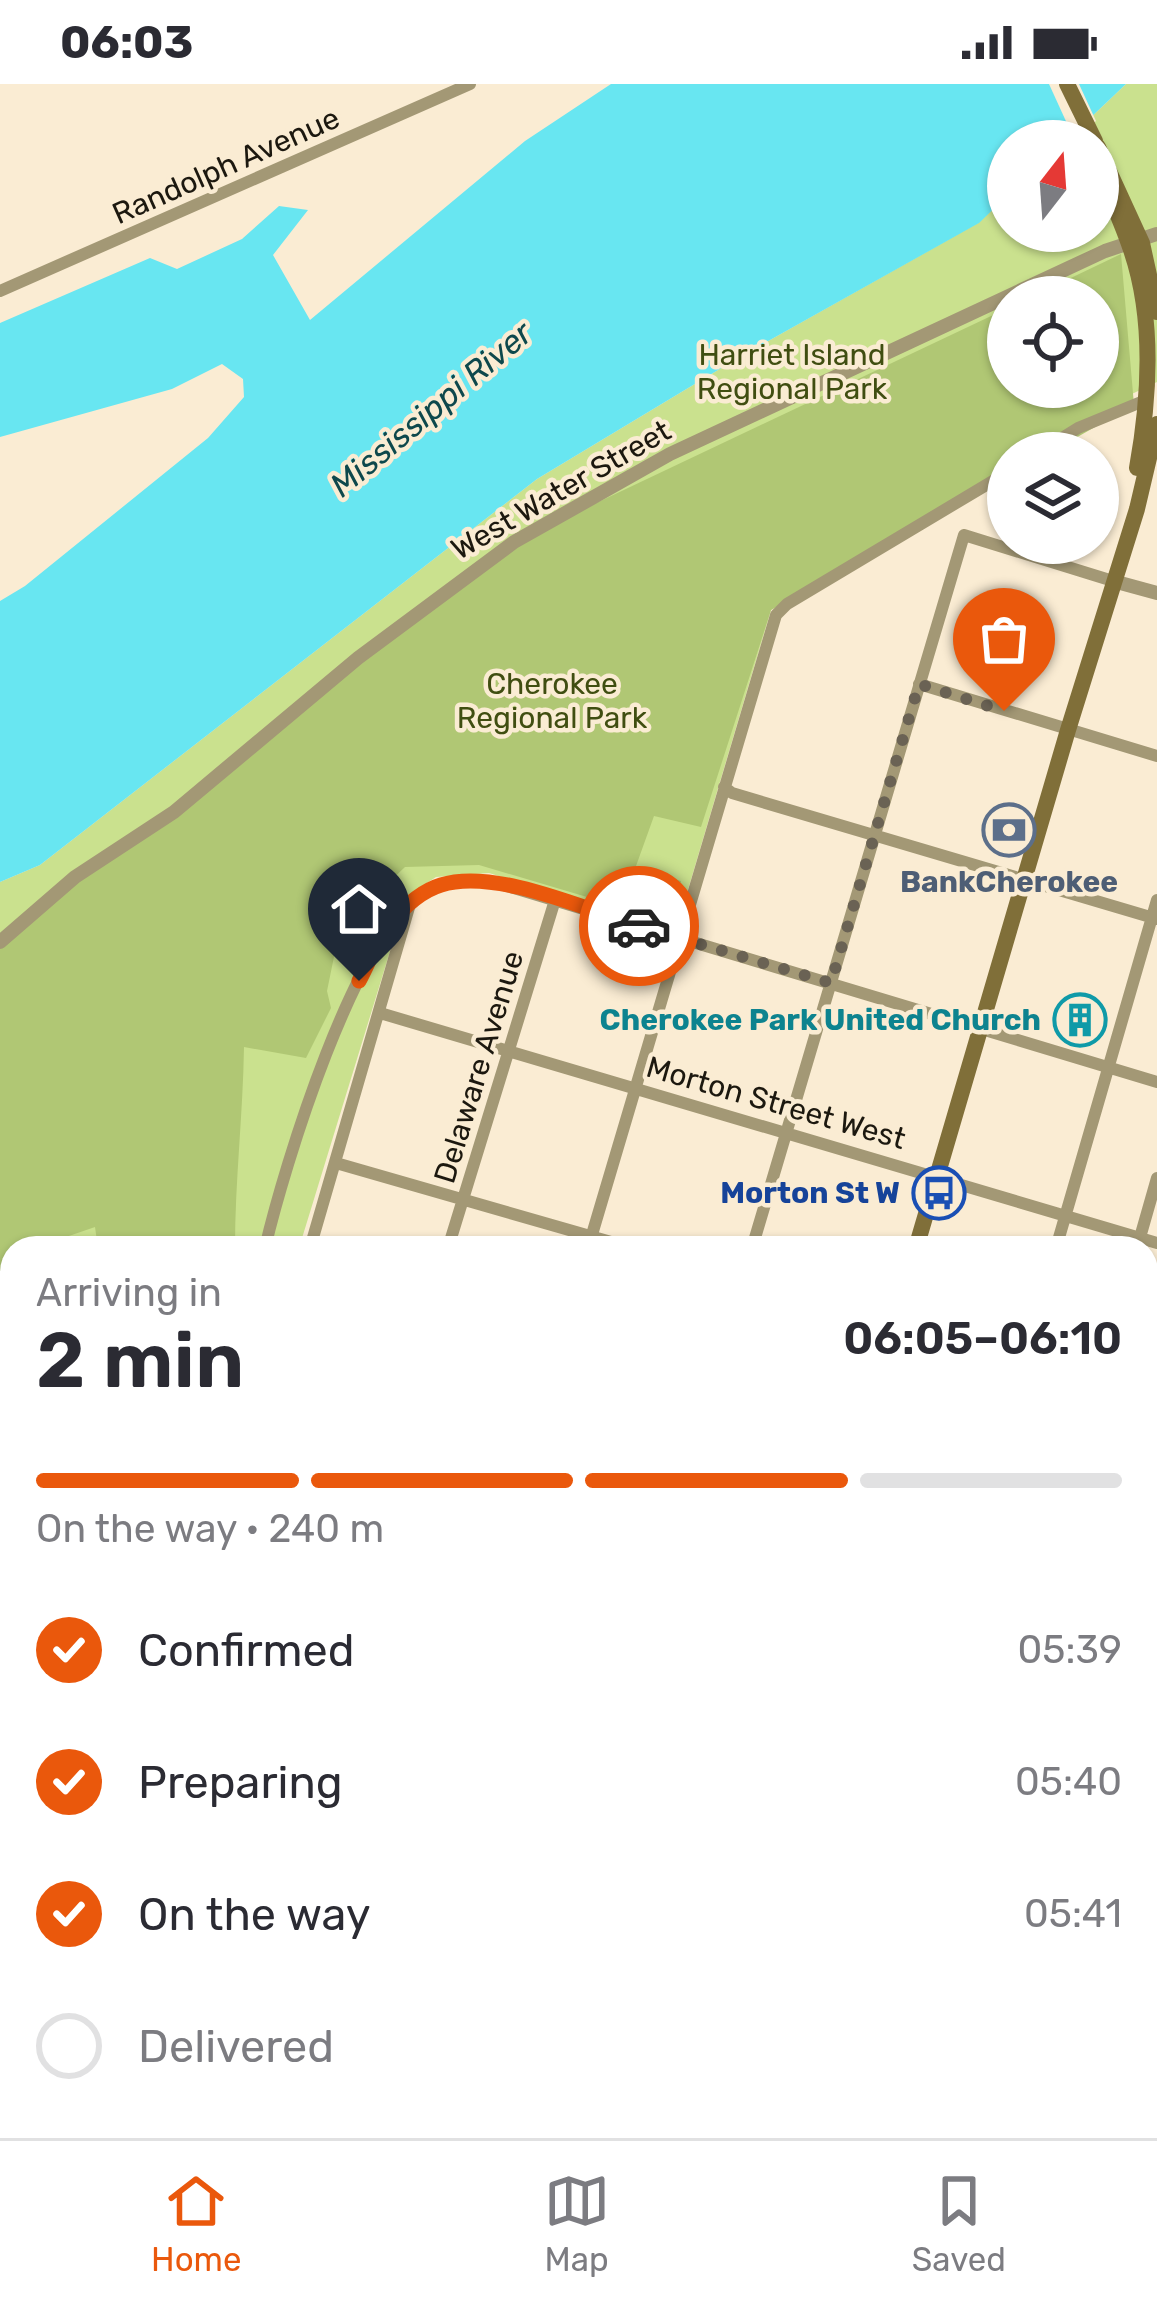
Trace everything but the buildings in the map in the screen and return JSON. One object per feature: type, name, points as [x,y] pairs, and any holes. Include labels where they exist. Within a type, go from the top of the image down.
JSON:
[{"type":"main road","points":[[1065,84],[1082,120]]},
{"type":"main road","points":[[1119,196],[1142,243],[1157,312]]},
{"type":"main road","points":[[1119,225],[1138,275],[1148,377],[1129,528]]},
{"type":"main road","points":[[920,1236],[1137,509],[1157,424]]},
{"type":"street","name":"Randolph Avenue","points":[[0,291],[470,84]]},
{"type":"street","name":"West Water Street","points":[[0,942],[75,877],[174,812],[358,658],[514,542],[670,454],[1105,251],[1157,234]]},
{"type":"street","points":[[1072,432],[1146,400]]},
{"type":"street","points":[[592,1236],[780,609],[987,485]]},
{"type":"street","points":[[756,1236],[964,536],[950,508]]},
{"type":"street","points":[[964,536],[1157,593]]},
{"type":"street","points":[[919,684],[1157,756]]},
{"type":"street","points":[[724,787],[1154,918]]},
{"type":"street","points":[[269,1236],[291,1148],[387,927],[411,903],[442,884],[497,883],[1157,1082]]},
{"type":"street","name":"Delaware Avenue","points":[[452,1236],[555,900]]},
{"type":"street","points":[[1059,1236],[1157,900]]},
{"type":"street","points":[[314,1236],[411,903]]},
{"type":"street","name":"Morton Street West","points":[[380,1013],[937,1176],[1119,1236]]},
{"type":"street","points":[[336,1163],[464,1198],[573,1236]]},
{"type":"street","points":[[1140,1236],[1157,1178]]},
{"type":"street","points":[[0,1612],[0,1640]]},
{"type":"green space","name":"Cherokee Regional Park","points":[[1126,84],[1157,84],[1157,382],[1119,400],[1119,276],[987,276],[987,408],[1102,408],[1052,432],[987,432],[987,474],[771,610],[676,930],[489,873],[436,877],[407,896],[303,1236],[0,1236],[0,882],[40,865],[537,479],[738,358],[987,215],[987,252],[1119,252],[1119,120],[1088,120]]},
{"type":"green space","name":"Cherokee Regional Park","points":[[1121,254],[1134,405],[1086,432],[987,432],[987,488],[771,610],[701,827],[654,816],[636,866],[681,881],[671,922],[479,865],[405,867],[361,909],[337,942],[327,991],[331,1008],[306,1058],[244,1047],[235,1236],[96,1236],[95,1227],[69,1236],[0,1236],[0,943],[27,916],[174,812],[514,542],[987,318],[987,408],[1119,408],[1119,276],[1075,276]]},
{"type":"water","name":"Mississippi River","points":[[611,84],[1126,84],[1088,120],[987,120],[987,215],[979,223],[738,358],[537,479],[40,865],[0,882],[0,601],[25,586],[208,438],[244,397],[243,379],[222,364],[172,389],[0,437],[0,323],[150,258],[177,269],[242,239],[279,206],[308,210],[273,255],[310,320],[525,141]]},
{"type":"pier","points":[[1049,84],[1079,84],[1096,120],[1065,120]]},
{"type":"way so far","points":[[639,926],[831,983],[919,684],[1004,711]]},
{"type":"place","name":"BankCherokee","points":[[1009,830]]},
{"type":"place","name":"Cherokee Park United Church","points":[[1080,1020]]},
{"type":"place","name":"Morton St W","points":[[939,1193]]},
{"type":"route","points":[[359,981],[387,927],[422,893],[442,884],[497,883],[639,926]]},
{"type":"park label","name":"Harriet Island Regional Park","points":[[792,372]]}]
